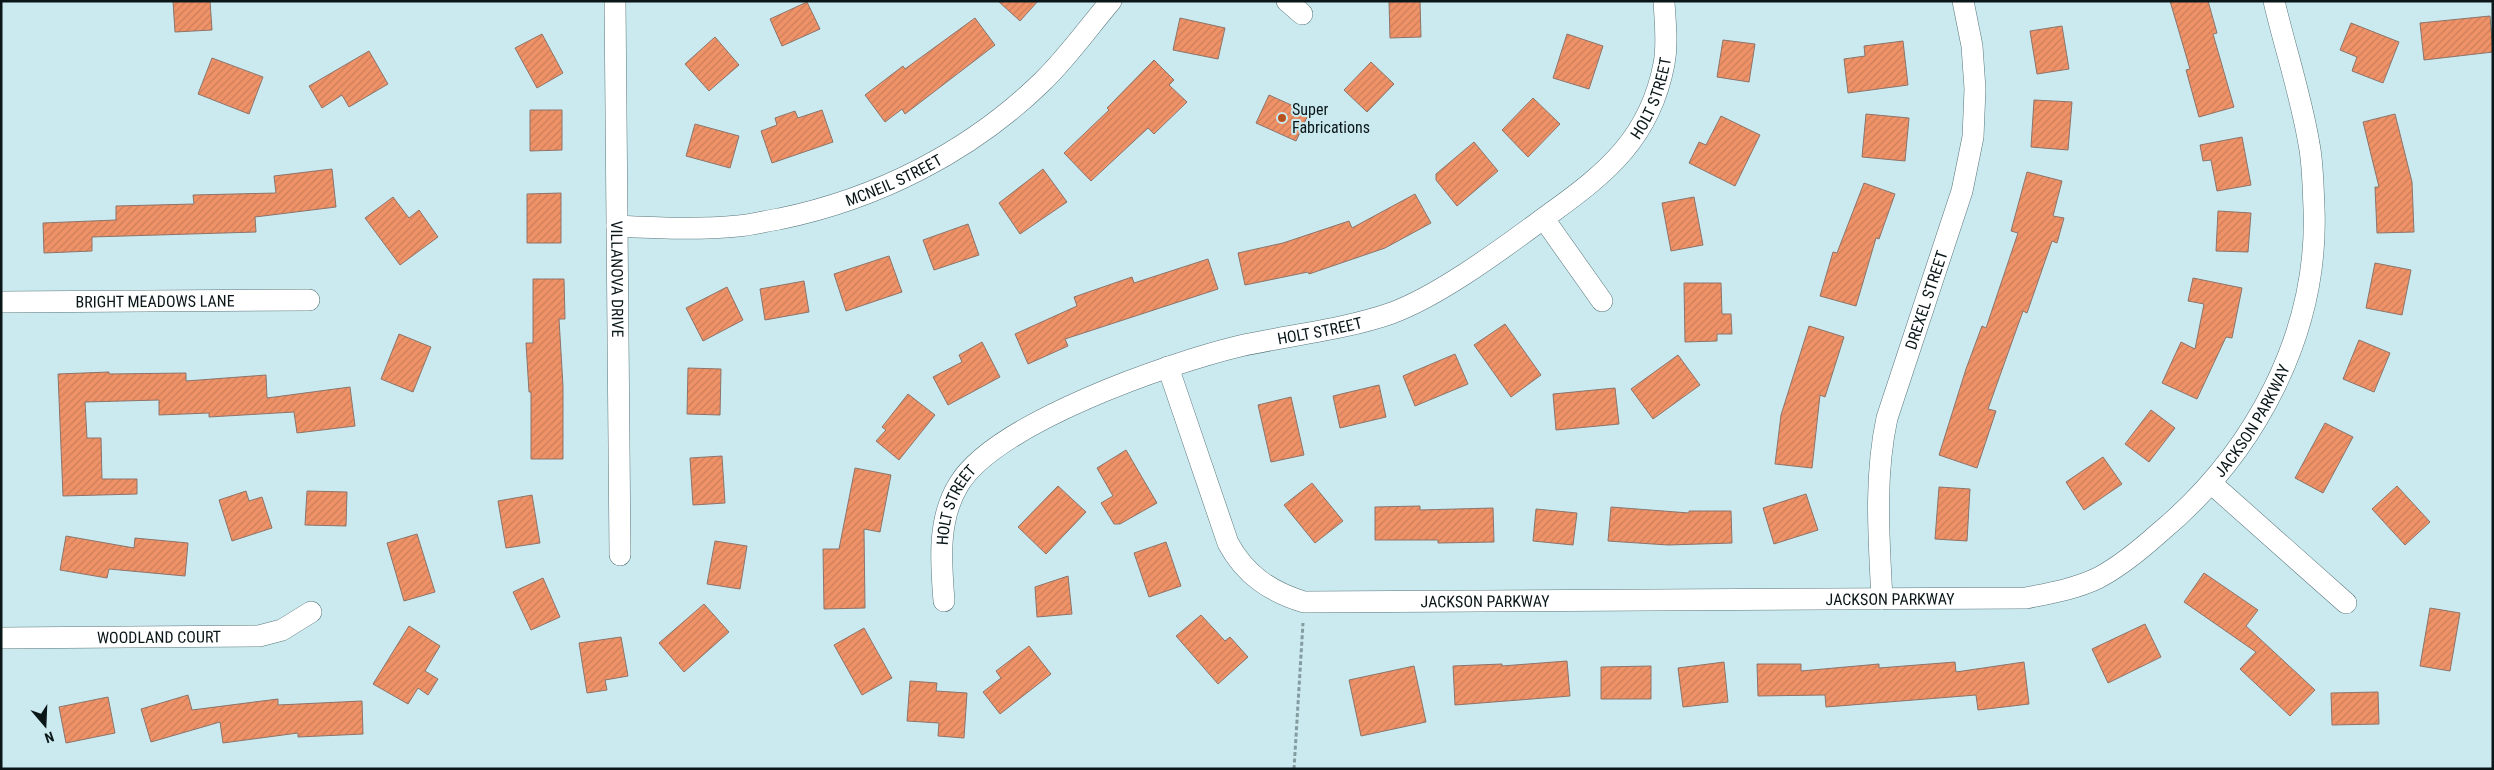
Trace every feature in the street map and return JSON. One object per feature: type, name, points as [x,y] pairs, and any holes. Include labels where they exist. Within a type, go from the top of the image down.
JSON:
[{"type":"street","name":"VILLANOVA DRIVE","points":[[615,1],[620,555]]},
{"type":"street","name":"MCNEIL STREET","points":[[617,226],[694,229],[740,226],[816,211],[895,183],[963,145],[1012,110],[1043,81],[1111,1]]},
{"type":"street","name":"HOLT STREET","points":[[944,601],[941,558],[946,518],[957,486],[975,462],[1016,434],[1073,405],[1168,367],[1239,347],[1364,322],[1395,312],[1445,286],[1544,219],[1588,186],[1613,164],[1629,146],[1640,128],[1655,95],[1664,64],[1666,42],[1664,1]]},
{"type":"street","name":"DREXEL STREET","points":[[1882,599],[1878,498],[1882,440],[1887,418],[1962,191],[1973,137],[1975,89],[1972,46],[1963,1]]},
{"type":"street","name":"JACKSON PARKWAY","points":[[1168,367],[1228,543],[1236,558],[1265,585],[1281,595],[1304,602],[2026,598],[2064,591],[2098,578],[2128,560],[2176,520],[2211,484],[2247,438],[2275,388],[2297,334],[2313,259],[2314,209],[2309,144],[2274,1]]},
{"type":"street","points":[[1544,219],[1602,301]]},
{"type":"street","name":"BRIGHT MEADOWS LANE","points":[[1,302],[309,300]]},
{"type":"street","points":[[2211,484],[2346,603]]},
{"type":"street","name":"WOODLAND COURT","points":[[1,638],[259,636],[282,630],[311,612]]},
{"type":"path","points":[[1294,769],[1304,602]]},
{"type":"building","points":[[173,1],[210,1],[212,30],[175,32]]},
{"type":"building","points":[[998,1],[1038,1],[1020,21]]},
{"type":"building","points":[[1389,1],[1420,1],[1421,37],[1390,38]]},
{"type":"building","points":[[2170,1],[2208,1],[2217,33],[2213,34],[2234,107],[2199,117],[2186,70],[2190,69]]},
{"type":"building","points":[[807,2],[820,29],[782,46],[770,19]]},
{"type":"building","points":[[2490,16],[2493,52],[2424,60],[2420,23]]},
{"type":"building","points":[[975,18],[995,45],[905,114],[902,109],[885,122],[865,95],[903,66],[905,69]]},
{"type":"building","points":[[1180,18],[1225,28],[1218,59],[1173,50]]},
{"type":"building","points":[[2351,23],[2399,42],[2383,83],[2352,71],[2357,57],[2340,50]]},
{"type":"building","points":[[2062,26],[2069,69],[2037,74],[2030,31]]},
{"type":"building","points":[[542,34],[563,73],[537,88],[515,48]]},
{"type":"building","points":[[1567,34],[1603,46],[1589,89],[1553,78]]},
{"type":"building","points":[[715,37],[739,65],[709,91],[685,64]]},
{"type":"building","points":[[1723,40],[1755,44],[1749,82],[1717,77]]},
{"type":"building","points":[[1903,41],[1908,85],[1848,93],[1844,59],[1865,56],[1864,46]]},
{"type":"building","points":[[369,51],[388,84],[349,107],[342,95],[322,108],[309,86]]},
{"type":"building","points":[[212,58],[263,77],[249,114],[198,94]]},
{"type":"building","points":[[1154,60],[1174,80],[1169,85],[1187,102],[1154,134],[1148,128],[1091,181],[1064,153],[1109,110],[1107,108]]},
{"type":"building","points":[[1371,62],[1394,84],[1367,112],[1344,90]]},
{"type":"building","name":"Super Fabrications","points":[[1269,95],[1309,113],[1296,141],[1256,123]]},
{"type":"building","points":[[1533,98],[1560,124],[1528,157],[1502,130]]},
{"type":"building","points":[[2034,100],[2072,102],[2068,150],[2031,147]]},
{"type":"building","points":[[530,110],[562,110],[562,150],[530,151]]},
{"type":"building","points":[[822,110],[833,142],[772,163],[761,131],[777,125],[775,118],[795,111],[798,118]]},
{"type":"building","points":[[1866,114],[1909,118],[1905,161],[1862,157]]},
{"type":"building","points":[[2395,114],[2412,182],[2414,232],[2377,233],[2375,187],[2379,187],[2363,122]]},
{"type":"building","points":[[1721,116],[1760,135],[1735,186],[1689,163],[1699,142],[1706,145]]},
{"type":"building","points":[[695,124],[739,136],[730,168],[686,156]]},
{"type":"building","points":[[2242,137],[2251,185],[2217,191],[2211,160],[2203,161],[2200,145]]},
{"type":"building","points":[[1474,142],[1498,171],[1457,206],[1436,180],[1436,174]]},
{"type":"building","points":[[332,169],[336,207],[255,217],[256,232],[92,237],[92,251],[44,253],[43,223],[116,220],[116,206],[194,204],[193,195],[276,193],[274,176]]},
{"type":"building","points":[[1043,169],[1067,202],[1020,234],[999,203]]},
{"type":"building","points":[[2027,172],[2062,181],[2053,216],[2064,218],[2057,243],[2052,241],[2027,313],[2023,311],[1988,409],[1996,411],[1977,468],[1939,455],[1966,369],[1982,326],[1986,328],[2018,233],[2011,231]]},
{"type":"building","points":[[1864,183],[1895,194],[1879,239],[1876,238],[1856,306],[1820,296],[1833,252],[1837,253]]},
{"type":"building","points":[[561,193],[561,243],[527,243],[527,194]]},
{"type":"building","points":[[1415,194],[1431,223],[1385,248],[1309,274],[1308,272],[1245,285],[1238,253],[1283,243],[1349,221],[1352,228]]},
{"type":"building","points":[[393,197],[409,218],[419,210],[438,237],[400,265],[365,218]]},
{"type":"building","points":[[1694,197],[1703,245],[1671,251],[1662,203]]},
{"type":"building","points":[[2218,211],[2251,213],[2248,252],[2216,251]]},
{"type":"building","points":[[968,224],[979,255],[934,270],[923,240]]},
{"type":"building","points":[[889,256],[902,292],[846,311],[834,274]]},
{"type":"building","points":[[1208,259],[1218,289],[1065,339],[1068,346],[1028,364],[1015,334],[1077,306],[1074,297],[1132,277],[1134,283]]},
{"type":"building","points":[[2375,263],[2411,270],[2402,315],[2366,308]]},
{"type":"building","points":[[2193,278],[2242,288],[2232,338],[2226,337],[2197,399],[2162,383],[2181,342],[2195,349],[2204,304],[2188,301]]},
{"type":"building","points":[[533,279],[564,279],[565,319],[559,319],[563,386],[563,459],[531,459],[531,392],[529,392],[526,343],[533,343]]},
{"type":"building","points":[[804,281],[809,312],[765,320],[760,289]]},
{"type":"building","points":[[1684,283],[1721,283],[1722,314],[1731,314],[1732,334],[1717,334],[1717,341],[1685,342]]},
{"type":"building","points":[[727,287],[743,320],[703,341],[686,308]]},
{"type":"building","points":[[1505,324],[1541,375],[1511,397],[1474,345]]},
{"type":"building","points":[[1809,326],[1844,337],[1825,397],[1820,395],[1812,468],[1775,464],[1781,415]]},
{"type":"building","points":[[399,334],[431,347],[413,392],[381,379]]},
{"type":"building","points":[[2359,340],[2390,353],[2374,392],[2343,379]]},
{"type":"building","points":[[982,342],[1000,377],[948,405],[933,377],[962,362],[959,355]]},
{"type":"building","points":[[1455,354],[1468,384],[1415,406],[1403,376]]},
{"type":"building","points":[[1678,355],[1700,385],[1653,419],[1631,389]]},
{"type":"building","points":[[688,368],[721,369],[720,415],[687,414]]},
{"type":"building","points":[[109,372],[109,374],[186,373],[186,381],[266,375],[267,398],[350,387],[355,426],[297,433],[294,412],[209,417],[209,413],[159,415],[159,400],[85,402],[87,438],[101,438],[102,479],[137,479],[137,494],[63,496],[58,374]]},
{"type":"building","points":[[1379,385],[1386,417],[1340,428],[1333,396]]},
{"type":"building","points":[[1615,388],[1619,424],[1556,430],[1553,394]]},
{"type":"building","points":[[908,394],[935,415],[899,460],[876,441],[886,430],[882,427]]},
{"type":"building","points":[[1291,397],[1304,455],[1271,462],[1258,405]]},
{"type":"building","points":[[2151,410],[2175,428],[2149,462],[2125,444]]},
{"type":"building","points":[[2325,423],[2353,437],[2323,493],[2295,478]]},
{"type":"building","points":[[1126,450],[1157,503],[1120,524],[1114,524],[1101,503],[1113,496],[1097,468]]},
{"type":"building","points":[[722,456],[725,503],[693,505],[690,458]]},
{"type":"building","points":[[2103,457],[2122,484],[2084,510],[2066,482]]},
{"type":"building","points":[[855,468],[891,475],[880,532],[864,529],[865,608],[824,609],[823,549],[839,549]]},
{"type":"building","points":[[1312,483],[1343,521],[1315,543],[1284,505]]},
{"type":"building","points":[[1058,486],[1086,512],[1046,554],[1018,527]]},
{"type":"building","points":[[2397,486],[2430,522],[2405,545],[2372,509]]},
{"type":"building","points":[[1939,487],[1970,489],[1967,541],[1935,539]]},
{"type":"building","points":[[246,491],[249,501],[262,497],[272,528],[232,541],[219,500]]},
{"type":"building","points":[[307,491],[347,492],[346,526],[305,525]]},
{"type":"building","points":[[1806,494],[1818,530],[1774,544],[1763,508]]},
{"type":"building","points":[[532,495],[540,543],[506,548],[498,501]]},
{"type":"building","points":[[1420,506],[1420,510],[1493,508],[1494,542],[1438,543],[1438,540],[1375,540],[1375,507]]},
{"type":"building","points":[[1611,507],[1689,513],[1689,511],[1731,511],[1732,543],[1668,545],[1608,541]]},
{"type":"building","points":[[1536,509],[1577,513],[1573,545],[1533,541]]},
{"type":"building","points":[[417,534],[435,592],[404,601],[387,543]]},
{"type":"building","points":[[66,536],[134,548],[135,538],[188,543],[185,576],[109,569],[107,578],[60,570]]},
{"type":"building","points":[[715,541],[747,546],[740,589],[707,584]]},
{"type":"building","points":[[1166,542],[1181,586],[1149,597],[1134,553]]},
{"type":"building","points":[[2204,573],[2258,610],[2246,626],[2315,690],[2290,716],[2240,669],[2256,652],[2184,602]]},
{"type":"building","points":[[1068,576],[1072,614],[1037,617],[1035,587]]},
{"type":"building","points":[[543,578],[560,617],[531,630],[513,592]]},
{"type":"building","points":[[704,604],[729,632],[684,672],[659,643]]},
{"type":"building","points":[[2430,608],[2460,613],[2450,671],[2420,666]]},
{"type":"building","points":[[1201,615],[1225,641],[1230,637],[1248,657],[1218,684],[1176,636]]},
{"type":"building","points":[[2145,624],[2161,657],[2108,683],[2092,649]]},
{"type":"building","points":[[409,626],[440,646],[425,671],[438,679],[428,695],[418,688],[408,704],[373,684]]},
{"type":"building","points":[[864,628],[892,678],[862,695],[834,645]]},
{"type":"building","points":[[621,637],[628,676],[605,680],[607,690],[587,693],[579,643]]},
{"type":"building","points":[[1029,646],[1051,674],[1000,714],[983,692],[1001,678],[996,671]]},
{"type":"building","points":[[1567,661],[1570,696],[1455,705],[1453,666],[1502,664],[1502,666]]},
{"type":"building","points":[[1724,662],[1728,702],[1683,707],[1678,668]]},
{"type":"building","points":[[1955,662],[1956,672],[2024,662],[2029,704],[1978,710],[1976,695],[1826,707],[1825,695],[1758,696],[1757,664],[1801,664],[1801,671],[1879,664],[1879,668]]},
{"type":"building","points":[[1414,666],[1426,722],[1361,736],[1349,680]]},
{"type":"building","points":[[1651,666],[1651,699],[1601,699],[1601,667]]},
{"type":"building","points":[[910,681],[937,683],[936,691],[967,693],[964,738],[938,736],[939,723],[907,721]]},
{"type":"building","points":[[2378,692],[2379,724],[2332,725],[2331,693]]},
{"type":"building","points":[[188,695],[192,710],[278,699],[278,705],[362,701],[363,734],[298,737],[298,733],[223,743],[220,722],[151,742],[141,709]]},
{"type":"building","points":[[108,697],[115,733],[66,743],[59,707]]},
{"type":"place","name":"Super Fabrications","points":[[1282,118]]}]
